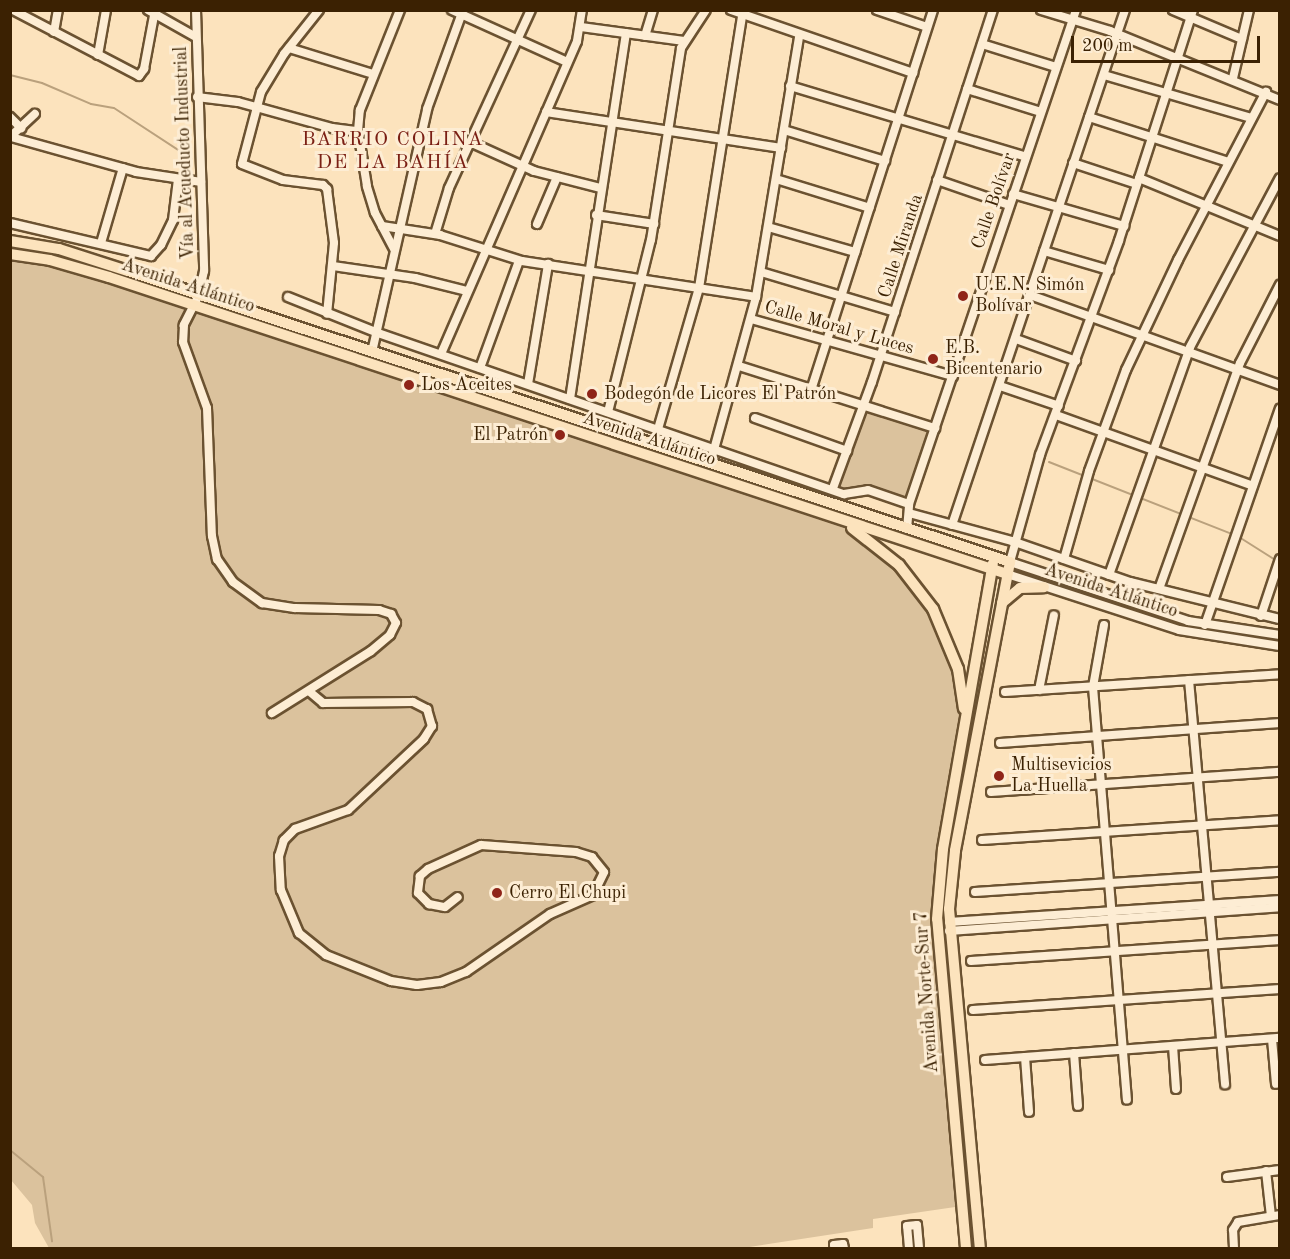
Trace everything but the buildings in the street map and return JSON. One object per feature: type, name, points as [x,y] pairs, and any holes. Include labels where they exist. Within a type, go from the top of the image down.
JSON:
[{"type":"main road","name":"Avenida Atlántico","points":[[10,242],[59,249],[1010,562]]},
{"type":"main road","name":"Avenida Atlántico","points":[[10,254],[71,265],[1007,574]]},
{"type":"main road","points":[[828,516],[885,552],[922,592],[953,655],[965,726]]},
{"type":"main road","name":"Avenida Norte-Sur 7","points":[[966,1248],[937,923],[942,849],[995,557]]},
{"type":"main road","name":"Avenida Norte-Sur 7","points":[[980,1248],[949,927],[953,861],[1010,562]]},
{"type":"main road","points":[[1001,606],[1020,588],[1044,587]]},
{"type":"street","points":[[13,10],[141,75],[152,12],[196,37]]},
{"type":"street","points":[[54,32],[58,10]]},
{"type":"street","points":[[98,55],[106,10]]},
{"type":"street","name":"Vía al Acueducto Industrial","points":[[196,10],[204,271],[199,295],[184,325],[183,342],[207,408],[212,536],[221,566],[249,596],[273,606],[379,610],[394,619],[395,627],[385,640],[310,692]]},
{"type":"street","points":[[319,10],[289,48],[256,107],[243,164],[246,169],[283,180],[326,186],[333,266],[327,314]]},
{"type":"street","points":[[394,249],[382,226],[367,186],[358,131],[360,110],[400,10]]},
{"type":"street","points":[[452,10],[463,12],[567,62]]},
{"type":"street","points":[[435,234],[470,142],[531,10]]},
{"type":"street","points":[[441,354],[567,62],[581,27],[582,10]]},
{"type":"street","points":[[645,36],[653,10]]},
{"type":"street","points":[[608,412],[644,279],[667,131],[684,41],[706,10]]},
{"type":"street","points":[[732,10],[799,36],[913,73]]},
{"type":"street","points":[[755,20],[758,10]]},
{"type":"street","points":[[877,10],[927,27]]},
{"type":"street","points":[[812,387],[933,10]]},
{"type":"street","name":"Calle Miranda","points":[[833,488],[881,356],[993,10]]},
{"type":"street","points":[[1041,10],[1117,34],[1177,60],[1233,78],[1279,97]]},
{"type":"street","name":"Calle Bolívar","points":[[907,529],[909,508],[934,428],[1076,10]]},
{"type":"street","points":[[952,525],[1125,10]]},
{"type":"street","points":[[1173,10],[1192,14],[1242,39]]},
{"type":"street","points":[[1233,78],[1249,10]]},
{"type":"street","points":[[372,352],[427,109],[463,12]]},
{"type":"street","points":[[1010,562],[1014,542],[1056,415],[1124,226],[1192,14]]},
{"type":"street","points":[[658,429],[699,288],[742,15]]},
{"type":"street","points":[[581,27],[684,41]]},
{"type":"street","points":[[570,399],[600,188],[626,33]]},
{"type":"street","points":[[710,464],[739,366],[756,297],[799,36]]},
{"type":"street","points":[[982,44],[1056,67]]},
{"type":"street","points":[[289,48],[374,74]]},
{"type":"street","points":[[1104,75],[1166,91],[1251,118]]},
{"type":"street","points":[[790,86],[1026,156]]},
{"type":"street","points":[[967,89],[1041,112]]},
{"type":"street","points":[[1064,559],[1089,471],[1143,334],[1206,205],[1266,92]]},
{"type":"street","points":[[197,98],[256,107],[332,128],[358,131]]},
{"type":"street","points":[[546,112],[781,148]]},
{"type":"street","points":[[11,137],[35,114]]},
{"type":"street","points":[[10,117],[21,128]]},
{"type":"street","points":[[1089,117],[1228,162]]},
{"type":"street","points":[[784,130],[885,161]]},
{"type":"street","points":[[11,137],[123,168],[201,182]]},
{"type":"street","points":[[470,142],[522,166],[600,188]]},
{"type":"street","points":[[1073,163],[1138,181],[1206,205],[1280,236]]},
{"type":"street","points":[[100,243],[123,168]]},
{"type":"street","points":[[537,224],[557,177]]},
{"type":"street","points":[[776,178],[870,208]]},
{"type":"street","points":[[1109,575],[1189,351],[1280,178]]},
{"type":"street","points":[[10,223],[147,256],[155,255],[173,220],[178,179]]},
{"type":"street","points":[[937,180],[1009,205]]},
{"type":"street","points":[[1013,194],[1124,226]]},
{"type":"street","points":[[597,215],[654,224]]},
{"type":"street","points":[[382,226],[399,226],[435,234],[519,261],[756,297]]},
{"type":"street","points":[[768,227],[855,252]]},
{"type":"street","points":[[1044,251],[1109,270]]},
{"type":"street","points":[[480,368],[519,261]]},
{"type":"street","points":[[528,384],[548,264]]},
{"type":"street","points":[[333,266],[390,274],[467,291]]},
{"type":"street","points":[[761,272],[895,312]]},
{"type":"street","points":[[1159,589],[1238,369],[1280,285]]},
{"type":"street","points":[[1030,295],[1280,385]]},
{"type":"street","points":[[288,297],[378,333],[848,494],[868,490],[952,525],[1014,542],[1109,575],[1211,604],[1280,619]]},
{"type":"street","name":"Calle Moral y Luces","points":[[751,319],[953,376]]},
{"type":"street","points":[[1016,339],[1076,361]]},
{"type":"street","points":[[739,366],[812,387],[934,428]]},
{"type":"street","points":[[1000,386],[1059,406]]},
{"type":"street","points":[[1204,625],[1280,409]]},
{"type":"street","points":[[1056,415],[1253,486]]},
{"type":"street","points":[[755,418],[847,452]]},
{"type":"street","points":[[1261,616],[1280,560]]},
{"type":"street","name":"Avenida Atlántico","points":[[1010,562],[1204,625],[1280,635]]},
{"type":"street","name":"Avenida Atlántico","points":[[1007,574],[1179,630],[1280,646]]},
{"type":"street","points":[[1039,690],[1054,615]]},
{"type":"street","points":[[1104,626],[1093,687],[1127,1100]]},
{"type":"street","points":[[1005,692],[1280,674]]},
{"type":"street","points":[[1190,680],[1225,1084]]},
{"type":"street","points":[[272,714],[310,692],[323,703],[413,702],[427,709],[432,726],[424,739],[348,810],[295,829],[284,840],[279,856],[281,890],[299,933],[326,955],[391,981],[441,982],[466,972],[550,914],[593,895],[604,872],[592,857],[576,852],[481,845],[428,869],[418,881],[418,893],[429,904],[445,906],[458,897]]},
{"type":"street","points":[[1000,743],[1280,723]]},
{"type":"street","points":[[990,792],[1280,772]]},
{"type":"street","points":[[982,840],[1280,820]]},
{"type":"street","points":[[975,892],[1280,872]]},
{"type":"street","points":[[949,927],[1210,908],[1280,900]]},
{"type":"street","points":[[1210,908],[1280,907]]},
{"type":"street","points":[[971,961],[1280,940]]},
{"type":"street","points":[[973,1010],[1280,989]]},
{"type":"street","points":[[985,1060],[1276,1039],[1276,1084]]},
{"type":"street","points":[[1173,1046],[1176,1089]]},
{"type":"street","points":[[1074,1053],[1078,1106]]},
{"type":"street","points":[[1025,1057],[1029,1112]]},
{"type":"street","points":[[1227,1177],[1280,1170]]},
{"type":"street","points":[[1266,1171],[1276,1215],[1280,1222]]},
{"type":"street","points":[[1234,1248],[1233,1230],[1238,1222],[1276,1215]]},
{"type":"street","points":[[909,1248],[907,1226],[917,1225],[919,1248]]},
{"type":"street","points":[[834,1248],[834,1245],[843,1244],[844,1248]]},
{"type":"shaded area","points":[[11,254],[29,255],[847,525],[899,565],[948,640],[965,726],[939,874],[962,1206],[873,1219],[873,1228],[743,1248],[49,1248],[35,1223],[32,1205],[11,1180]]},
{"type":"shaded area","points":[[864,404],[935,428],[909,504],[868,490],[852,493],[833,488]]},
{"type":"waterway","points":[[10,75],[42,83],[91,104],[114,108],[192,159]]},
{"type":"waterway","points":[[1049,462],[1234,535]]},
{"type":"waterway","points":[[1239,537],[1277,561]]},
{"type":"waterway","points":[[10,1150],[43,1177],[52,1241]]},
{"type":"place","name":"U.E.N. Simón Bolívar","points":[[963,296]]},
{"type":"place","name":"E.B. Bicentenario","points":[[933,359]]},
{"type":"place","name":"Los Aceites","points":[[409,385]]},
{"type":"place","name":"Bodegón de Licores El Patrón","points":[[592,394]]},
{"type":"place","name":"El Patrón","points":[[560,435]]},
{"type":"place","name":"Multisevicios La Huella","points":[[999,776]]},
{"type":"place","name":"Cerro El Chupi","points":[[497,893]]},
{"type":"district","name":"BARRIO COLINA DE LA BAHÍA","points":[[393,152]]}]
